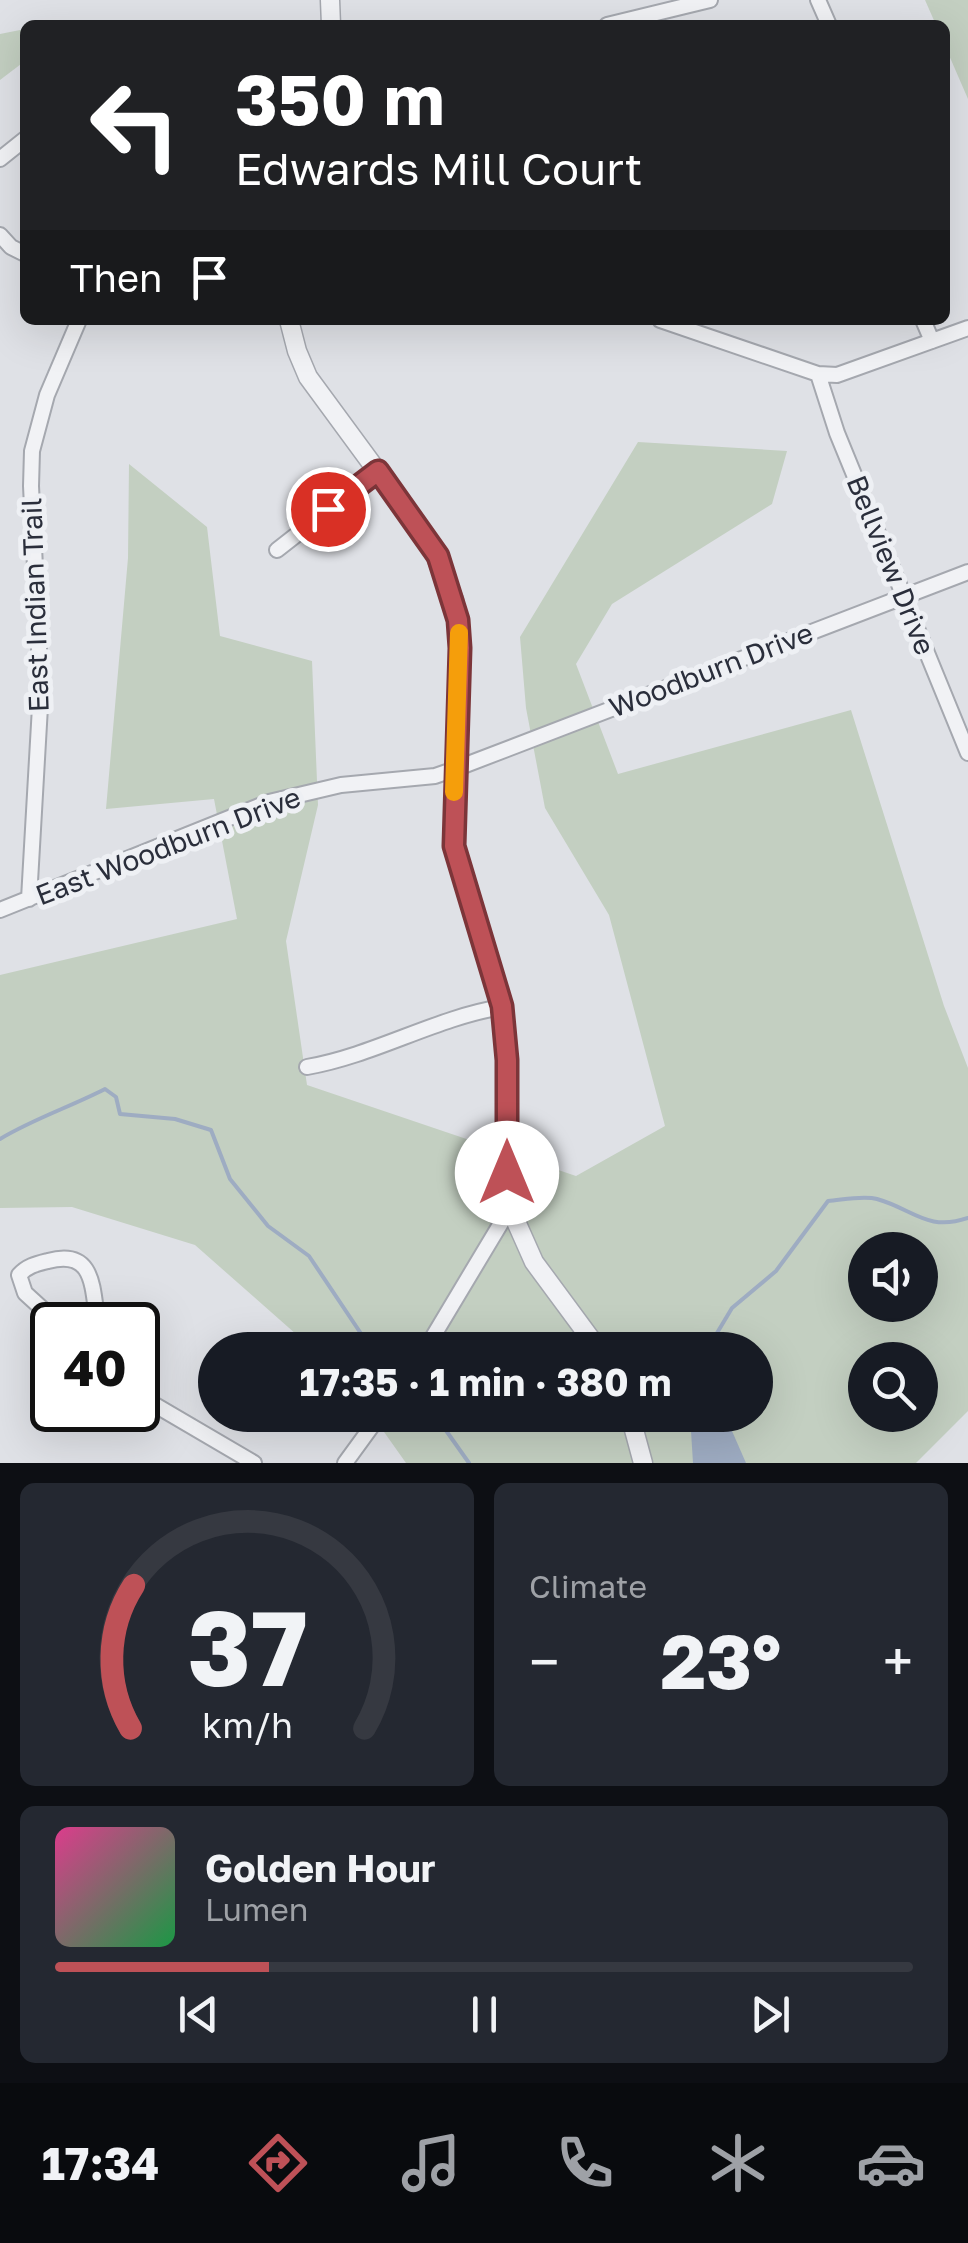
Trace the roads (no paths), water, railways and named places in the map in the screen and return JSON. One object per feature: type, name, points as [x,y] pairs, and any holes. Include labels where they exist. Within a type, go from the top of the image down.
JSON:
[{"type":"street","points":[[628,20],[710,0]]},
{"type":"street","points":[[0,159],[20,143]]},
{"type":"street","points":[[0,235],[20,251]]},
{"type":"street","name":"East Indian Trail","points":[[28,899],[41,689],[30,486],[32,451],[46,395],[78,325]]},
{"type":"street","points":[[291,325],[308,376],[430,543],[454,600],[460,648],[453,829],[456,861],[502,1006],[510,1208],[534,1262],[586,1332]]},
{"type":"street","points":[[675,325],[818,374],[846,374],[968,328]]},
{"type":"street","points":[[925,325],[932,341]]},
{"type":"street","name":"Bellview Drive","points":[[818,374],[837,433],[968,754]]},
{"type":"street","points":[[277,550],[378,471]]},
{"type":"street","name":"Woodburn Drive","points":[[455,769],[968,572]]},
{"type":"street","name":"East Woodburn Drive","points":[[0,910],[269,802],[342,785],[435,776],[455,769]]},
{"type":"street","points":[[307,1067],[353,1057],[478,1011],[502,1006]]},
{"type":"street","points":[[436,1332],[510,1208]]},
{"type":"street","points":[[36,1302],[26,1293],[19,1276],[30,1266],[69,1257],[79,1261],[89,1274],[94,1302]]},
{"type":"street","points":[[160,1408],[254,1463]]},
{"type":"street","points":[[345,1463],[368,1432]]},
{"type":"street","points":[[635,1432],[643,1463]]},
{"type":"water","points":[[691,1432],[732,1432],[746,1463],[693,1463]]},
{"type":"waterway","points":[[0,1139],[105,1089],[116,1097],[120,1114],[175,1119],[211,1130],[230,1179],[268,1226],[309,1256],[360,1332]]},
{"type":"waterway","points":[[718,1332],[732,1308],[776,1271],[828,1201],[871,1198],[931,1221],[968,1218]]},
{"type":"waterway","points":[[447,1432],[469,1463]]}]
